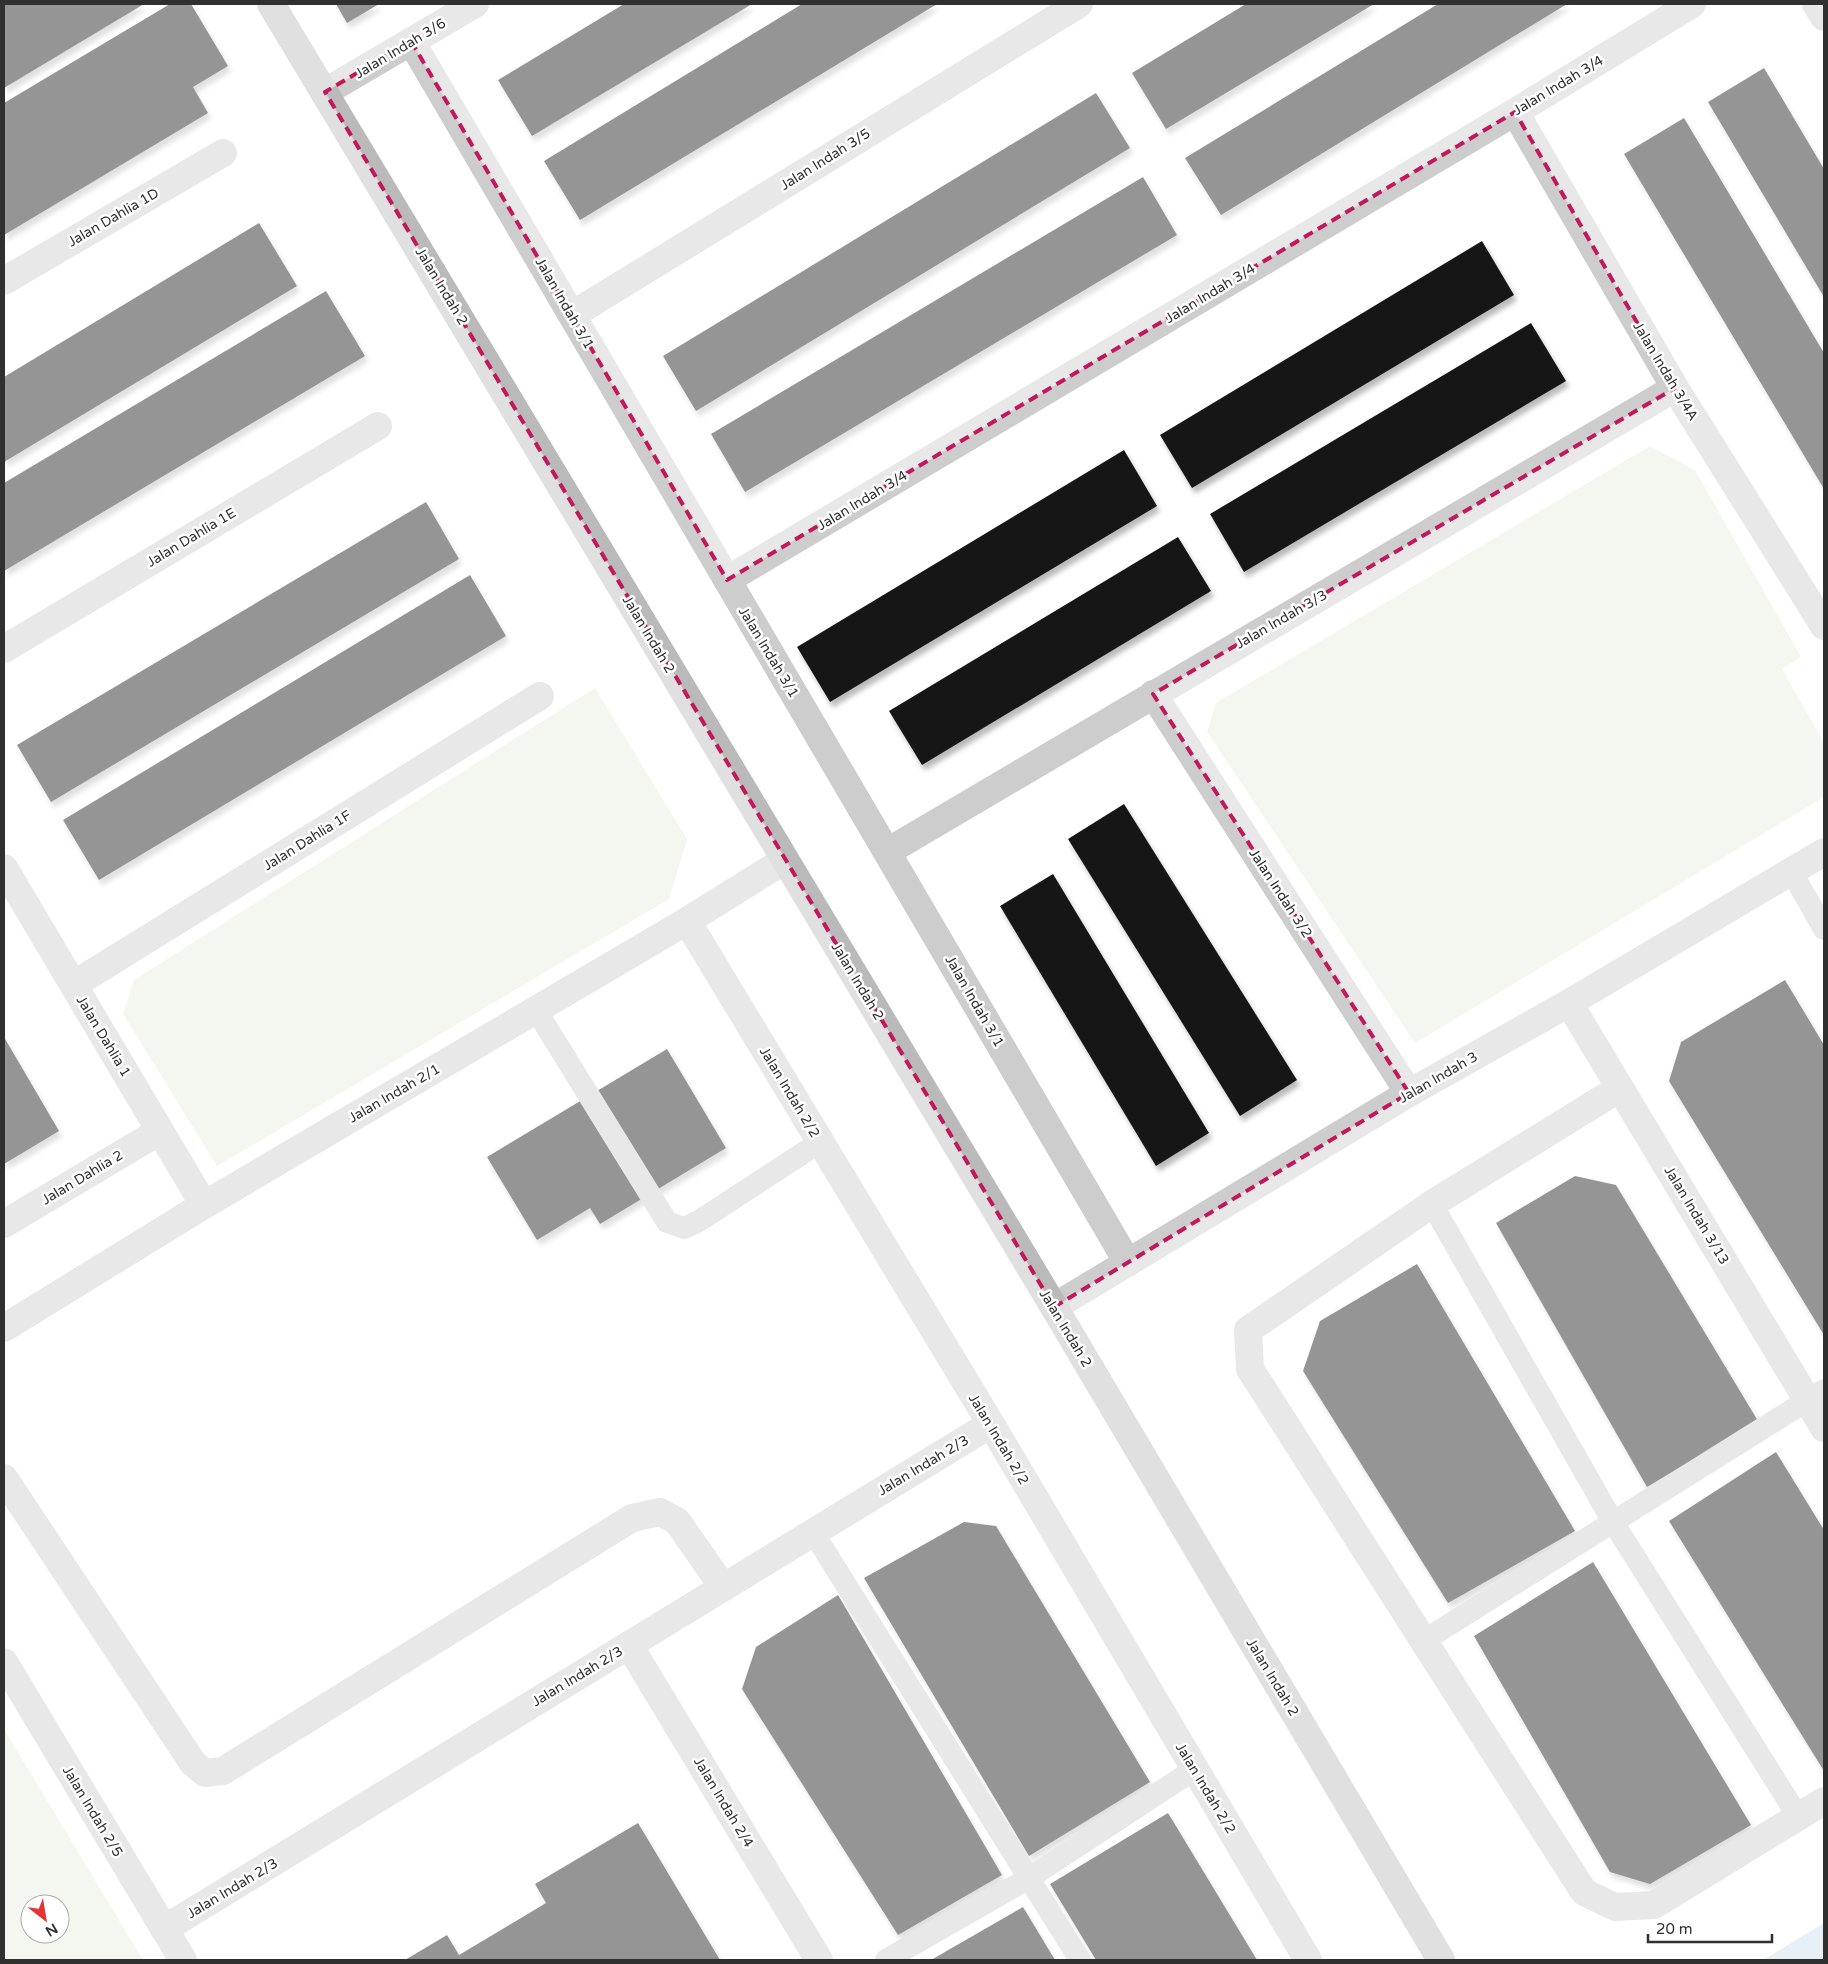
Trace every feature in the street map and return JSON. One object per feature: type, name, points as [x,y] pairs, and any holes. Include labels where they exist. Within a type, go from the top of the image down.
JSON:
[{"type":"street","name":"Jalan Indah 2","points":[[271,4],[326,92],[1054,1307],[1442,1960]]},
{"type":"street","name":"Jalan Indah 3/6","points":[[326,92],[475,4]]},
{"type":"street","name":"Jalan Indah 3/5","points":[[572,315],[1079,4]]},
{"type":"street","name":"Jalan Indah 3/4","points":[[727,580],[1515,112],[1692,4]]},
{"type":"street","points":[[1816,4],[1824,17]]},
{"type":"street","name":"Jalan Indah 3/1","points":[[411,41],[1128,1263]]},
{"type":"street","name":"Jalan Indah 3/4A","points":[[1515,112],[1675,388],[1824,626]]},
{"type":"street","name":"Jalan Dahlia 1D","points":[[4,281],[223,153]]},
{"type":"street","name":"Jalan Indah 3/3","points":[[887,852],[1675,388]]},
{"type":"street","name":"Jalan Dahlia 1E","points":[[4,649],[378,426]]},
{"type":"street","name":"Jalan Indah 3/2","points":[[1153,694],[1409,1093]]},
{"type":"street","name":"Jalan Dahlia 1F","points":[[73,985],[540,696]]},
{"type":"street","name":"Jalan Indah 3","points":[[1054,1307],[1409,1093],[1569,1003],[1824,852]]},
{"type":"street","name":"Jalan Indah 2/1","points":[[4,1328],[204,1205],[687,921],[785,860]]},
{"type":"street","name":"Jalan Dahlia 1","points":[[4,868],[204,1205]]},
{"type":"street","name":"Jalan Indah 2/2","points":[[687,921],[991,1424],[1308,1960]]},
{"type":"street","name":"Jalan Indah 3/13","points":[[1569,1003],[1620,1088],[1816,1395],[1824,1428]]},
{"type":"street","points":[[1620,1088],[1432,1204],[1248,1330],[1250,1369],[1584,1892],[1616,1907],[1654,1905],[1824,1801]]},
{"type":"street","name":"Jalan Dahlia 2","points":[[4,1224],[160,1131]]},
{"type":"street","name":"Jalan Indah 2/3","points":[[164,1929],[991,1424]]},
{"type":"street","points":[[4,1478],[193,1762],[205,1773],[223,1770],[632,1518],[660,1512],[677,1521],[723,1588]]},
{"type":"street","name":"Jalan Indah 2/4","points":[[629,1645],[819,1960]]},
{"type":"street","name":"Jalan Indah 2/5","points":[[4,1662],[183,1960]]},
{"type":"lane","points":[[1791,872],[1824,929]]},
{"type":"lane","points":[[536,1010],[667,1222],[684,1228],[699,1221],[820,1142]]},
{"type":"lane","points":[[1432,1204],[1613,1522],[1799,1818]]},
{"type":"lane","points":[[1424,1640],[1816,1395]]},
{"type":"lane","points":[[813,1532],[1080,1960]]},
{"type":"lane","points":[[886,1960],[1029,1878],[1195,1769]]},
{"type":"highlighted area","points":[[411,41],[727,580],[1515,112],[1675,388],[1153,694],[1409,1093],[1054,1307],[325,92]]},
{"type":"green space","points":[[1650,446],[1695,470],[1801,657],[1782,669],[1824,743],[1824,797],[1415,1043],[1207,732],[1216,703]]},
{"type":"green space","points":[[595,688],[687,839],[669,899],[217,1166],[123,1014],[134,980]]},
{"type":"green space","points":[[4,1729],[143,1960],[4,1960]]},
{"type":"water","points":[[1824,1923],[1824,1960],[1763,1960]]},
{"type":"building","points":[[4,4],[144,4],[4,88]]},
{"type":"building","points":[[170,4],[191,4],[228,66],[193,87],[208,113],[4,235],[4,103]]},
{"type":"building","points":[[336,4],[379,4],[347,23]]},
{"type":"building","points":[[624,4],[752,4],[532,136],[498,80]]},
{"type":"building","points":[[802,4],[937,4],[580,220],[544,161]]},
{"type":"building","points":[[1246,4],[1374,4],[1166,129],[1132,73]]},
{"type":"building","points":[[1438,4],[1567,4],[1221,215],[1185,158]]},
{"type":"building","points":[[1764,68],[1824,169],[1824,297],[1708,102]]},
{"type":"building","points":[[1096,93],[1130,148],[696,411],[663,356]]},
{"type":"building","points":[[1684,118],[1824,353],[1824,489],[1624,154]]},
{"type":"building","points":[[1143,177],[1177,235],[745,492],[711,434]]},
{"type":"building","points":[[259,223],[297,286],[4,462],[4,377]]},
{"type":"building","points":[[1482,241],[1514,295],[1192,488],[1160,435]]},
{"type":"building","points":[[326,291],[365,356],[4,571],[4,483]]},
{"type":"building","points":[[1531,323],[1566,381],[1244,572],[1210,514]]},
{"type":"building","points":[[1124,450],[1157,506],[830,702],[797,647]]},
{"type":"building","points":[[426,502],[459,559],[51,802],[17,745]]},
{"type":"building","points":[[1178,537],[1211,591],[922,765],[889,711]]},
{"type":"building","points":[[470,575],[506,636],[99,880],[63,820]]},
{"type":"building","points":[[1124,804],[1297,1080],[1240,1116],[1068,839]]},
{"type":"building","points":[[1053,874],[1209,1133],[1156,1166],[1000,906]]},
{"type":"building","points":[[1785,980],[1824,1045],[1824,1335],[1669,1081],[1681,1042]]},
{"type":"building","points":[[4,1037],[59,1131],[4,1164]]},
{"type":"building","points":[[667,1049],[726,1148],[600,1224],[590,1208],[537,1240],[487,1157]]},
{"type":"building","points":[[1575,1176],[1616,1185],[1758,1421],[1647,1487],[1496,1223]]},
{"type":"building","points":[[1417,1264],[1575,1531],[1448,1603],[1303,1371],[1320,1321]]},
{"type":"building","points":[[1776,1452],[1824,1530],[1824,1771],[1669,1521]]},
{"type":"building","points":[[964,1522],[996,1526],[1150,1782],[1029,1856],[864,1578]]},
{"type":"building","points":[[1593,1562],[1751,1825],[1650,1884],[1610,1872],[1474,1636]]},
{"type":"building","points":[[838,1595],[1002,1875],[898,1935],[742,1689],[756,1647]]},
{"type":"building","points":[[1168,1813],[1257,1960],[1096,1960],[1050,1884]]},
{"type":"building","points":[[638,1823],[720,1960],[405,1960],[447,1935],[459,1955],[546,1903],[535,1884]]},
{"type":"building","points":[[1023,1907],[1055,1960],[931,1960]]}]
